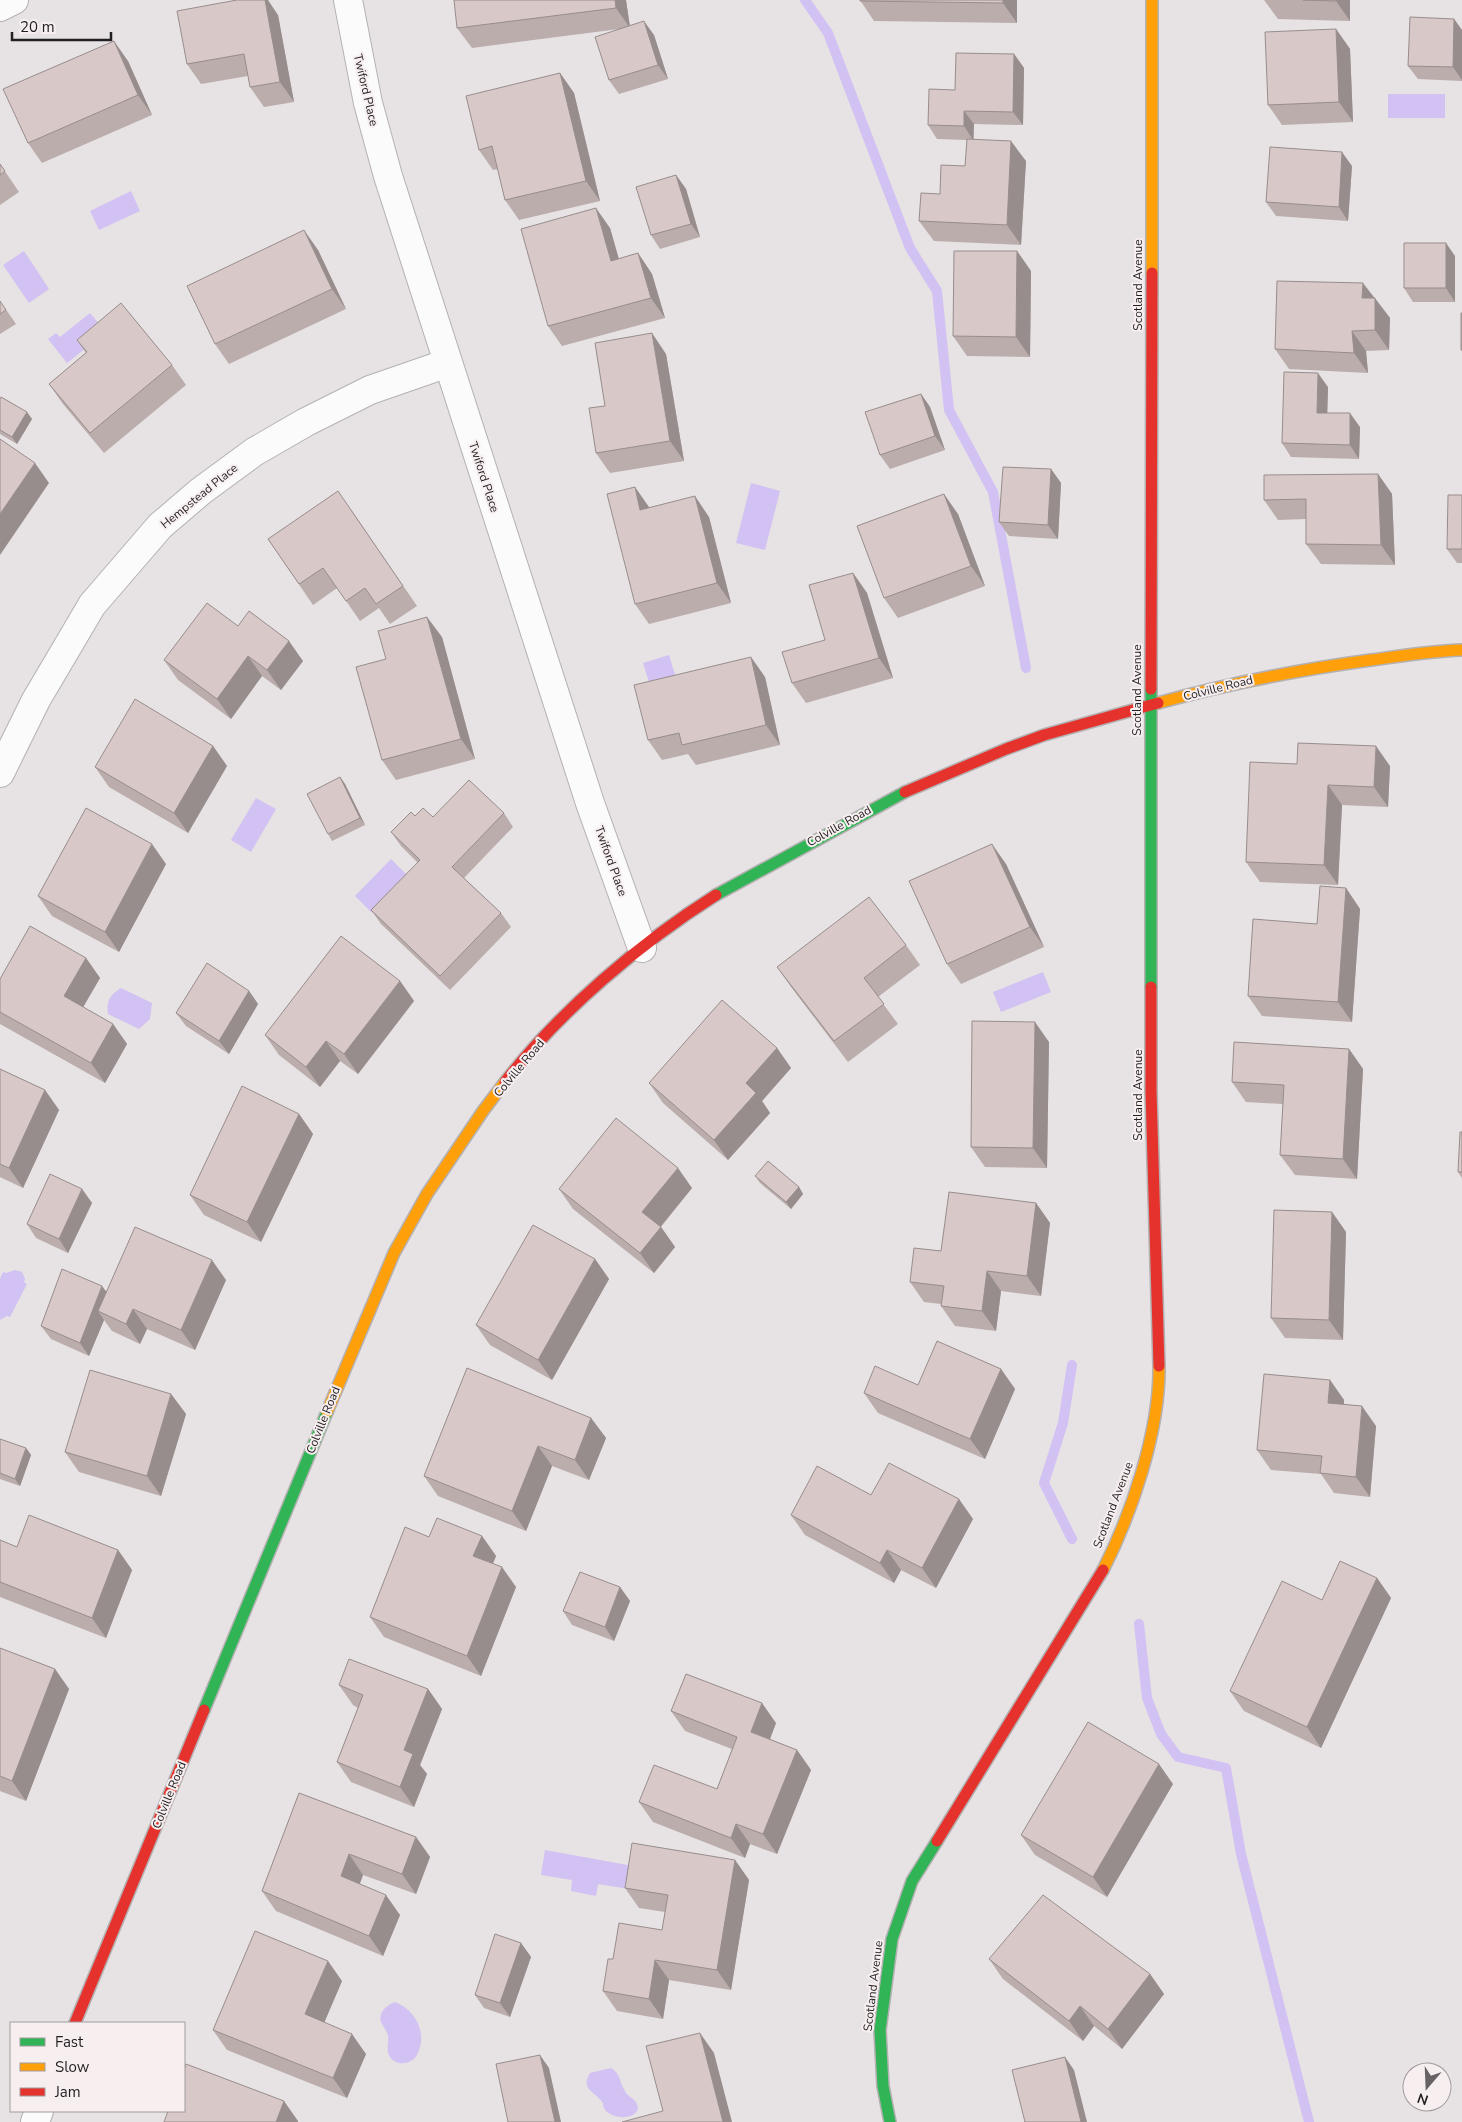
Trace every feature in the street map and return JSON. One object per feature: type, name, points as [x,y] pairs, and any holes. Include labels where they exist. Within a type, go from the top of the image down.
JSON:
[{"type":"street","points":[[0,7],[14,0]]},
{"type":"street","name":"Twiford Place","points":[[348,0],[368,102],[388,176],[590,803],[642,948]]},
{"type":"street","name":"Scotland Avenue","points":[[890,2122],[883,2086],[880,2030],[892,1939],[912,1881],[1104,1569],[1142,1476],[1155,1410],[1159,1377],[1151,1106],[1152,0]]},
{"type":"street","name":"Hempstead Place","points":[[0,773],[36,700],[92,605],[160,526],[200,491],[254,452],[306,422],[370,390],[448,363]]},
{"type":"street","name":"Colville Road","points":[[76,2022],[325,1416],[394,1253],[427,1194],[483,1111],[523,1059],[593,988],[684,915],[719,893],[896,796],[1044,735],[1222,685],[1311,668],[1439,651],[1462,650]]},
{"type":"shaded area","points":[[1388,94],[1445,94],[1445,118],[1388,118]]},
{"type":"shaded area","points":[[131,191],[140,211],[99,230],[90,211]]},
{"type":"shaded area","points":[[24,251],[49,289],[29,303],[3,265]]},
{"type":"shaded area","points":[[90,313],[106,332],[67,363],[48,339],[56,333],[60,337]]},
{"type":"shaded area","points":[[751,483],[780,491],[765,550],[736,543]]},
{"type":"shaded area","points":[[669,655],[677,681],[651,689],[643,663]]},
{"type":"shaded area","points":[[256,798],[276,809],[251,852],[231,840]]},
{"type":"shaded area","points":[[391,859],[408,876],[372,913],[355,896]]},
{"type":"shaded area","points":[[1043,972],[1051,992],[1001,1012],[993,992]]},
{"type":"shaded area","points":[[121,988],[152,1003],[150,1019],[139,1029],[108,1014],[110,999]]},
{"type":"shaded area","points":[[15,1270],[22,1272],[25,1279],[24,1282],[27,1284],[10,1317],[7,1316],[0,1320],[0,1279],[3,1272]]},
{"type":"shaded area","points":[[545,1850],[633,1866],[629,1889],[598,1884],[596,1896],[571,1891],[572,1880],[541,1875]]},
{"type":"shaded area","points":[[395,2002],[409,2011],[418,2024],[420,2031],[420,2047],[417,2055],[407,2063],[399,2063],[389,2055],[388,2036],[380,2018],[384,2009]]},
{"type":"shaded area","points":[[611,2068],[618,2076],[626,2093],[636,2102],[638,2109],[630,2116],[623,2117],[609,2114],[600,2099],[588,2087],[587,2079],[590,2073]]},
{"type":"building","points":[[237,0],[265,0],[280,82],[250,87],[244,54],[187,64],[177,11]]},
{"type":"building","points":[[454,0],[615,0],[616,8],[457,28]]},
{"type":"building","points":[[1003,0],[1003,3],[860,1]]},
{"type":"building","points":[[1303,0],[1336,0],[1336,1]]},
{"type":"building","points":[[1410,17],[1454,19],[1453,67],[1408,66]]},
{"type":"building","points":[[644,21],[658,65],[609,80],[595,37]]},
{"type":"building","points":[[1336,29],[1339,102],[1268,105],[1265,32]]},
{"type":"building","points":[[114,41],[138,95],[28,143],[3,89]]},
{"type":"building","points":[[956,53],[1014,54],[1013,112],[964,111],[964,126],[928,125],[929,89],[955,90]]},
{"type":"building","points":[[560,73],[586,181],[505,200],[492,146],[479,150],[466,96]]},
{"type":"building","points":[[967,139],[1011,141],[1007,225],[919,221],[921,193],[940,194],[941,165],[965,166]]},
{"type":"building","points":[[1270,147],[1342,152],[1339,207],[1266,202]]},
{"type":"building","points":[[0,164],[5,171],[0,175]]},
{"type":"building","points":[[676,175],[691,224],[651,235],[636,187]]},
{"type":"building","points":[[596,208],[611,261],[638,253],[651,298],[548,326],[521,229]]},
{"type":"building","points":[[304,230],[332,289],[215,344],[187,286]]},
{"type":"building","points":[[1404,243],[1446,243],[1446,288],[1404,288]]},
{"type":"building","points":[[954,251],[1017,251],[1016,337],[953,336]]},
{"type":"building","points":[[1277,281],[1363,283],[1362,298],[1375,298],[1375,330],[1352,331],[1354,353],[1275,349]]},
{"type":"building","points":[[0,301],[6,310],[0,314]]},
{"type":"building","points":[[121,303],[172,365],[90,433],[49,384],[87,352],[77,340]]},
{"type":"building","points":[[1462,313],[1462,350],[1461,350]]},
{"type":"building","points":[[652,333],[670,441],[596,453],[589,408],[605,406],[595,343]]},
{"type":"building","points":[[1284,372],[1318,373],[1317,413],[1350,413],[1350,445],[1282,443]]},
{"type":"building","points":[[921,394],[935,436],[880,455],[865,412]]},
{"type":"building","points":[[1,397],[27,412],[12,437],[0,430]]},
{"type":"building","points":[[0,439],[35,463],[0,514]]},
{"type":"building","points":[[1003,467],[1051,469],[1048,525],[999,522]]},
{"type":"building","points":[[1378,474],[1381,545],[1306,544],[1306,499],[1264,500],[1264,475]]},
{"type":"building","points":[[635,487],[640,510],[695,496],[717,583],[635,604],[607,494]]},
{"type":"building","points":[[338,491],[403,586],[376,604],[365,588],[346,601],[323,568],[299,584],[268,539]]},
{"type":"building","points":[[944,494],[971,566],[884,598],[857,526]]},
{"type":"building","points":[[1448,495],[1462,495],[1462,549],[1447,549]]},
{"type":"building","points":[[853,573],[879,658],[792,683],[782,652],[825,640],[809,585]]},
{"type":"building","points":[[207,603],[238,626],[249,611],[289,641],[267,670],[248,656],[217,699],[164,660]]},
{"type":"building","points":[[427,617],[461,739],[382,760],[356,667],[386,659],[378,631]]},
{"type":"building","points":[[751,657],[766,725],[682,745],[679,733],[648,740],[634,685]]},
{"type":"building","points":[[135,699],[213,746],[174,813],[95,767]]},
{"type":"building","points":[[1298,743],[1376,746],[1374,787],[1328,785],[1324,865],[1246,862],[1250,762],[1297,764]]},
{"type":"building","points":[[340,777],[360,818],[328,834],[307,794]]},
{"type":"building","points":[[469,780],[504,813],[452,867],[501,913],[440,976],[371,910],[420,860],[391,832],[411,812],[415,816],[423,808],[433,817]]},
{"type":"building","points":[[86,808],[152,844],[105,932],[38,896]]},
{"type":"building","points":[[992,844],[1030,927],[947,964],[909,881]]},
{"type":"building","points":[[1320,886],[1346,888],[1338,1002],[1248,996],[1253,919],[1317,924]]},
{"type":"building","points":[[869,897],[906,945],[864,978],[884,1004],[834,1041],[777,967]]},
{"type":"building","points":[[30,926],[86,958],[64,996],[113,1024],[91,1063],[0,1012],[0,979]]},
{"type":"building","points":[[341,936],[400,981],[344,1054],[326,1041],[306,1067],[265,1035]]},
{"type":"building","points":[[207,963],[249,991],[219,1041],[176,1013]]},
{"type":"building","points":[[722,1000],[777,1048],[746,1083],[756,1093],[714,1140],[649,1083]]},
{"type":"building","points":[[972,1021],[1035,1022],[1033,1148],[971,1147]]},
{"type":"building","points":[[1234,1042],[1349,1049],[1343,1159],[1280,1155],[1284,1085],[1232,1082]]},
{"type":"building","points":[[0,1069],[45,1090],[9,1168],[0,1164]]},
{"type":"building","points":[[242,1086],[299,1114],[247,1222],[190,1195]]},
{"type":"building","points":[[616,1118],[678,1168],[642,1212],[661,1227],[640,1253],[559,1189]]},
{"type":"building","points":[[1460,1132],[1462,1132],[1462,1172],[1458,1172]]},
{"type":"building","points":[[768,1161],[799,1187],[786,1202],[755,1176]]},
{"type":"building","points":[[50,1174],[82,1189],[59,1239],[27,1224]]},
{"type":"building","points":[[949,1192],[1036,1203],[1027,1276],[987,1271],[982,1311],[941,1306],[944,1286],[910,1282],[914,1248],[941,1251]]},
{"type":"building","points":[[1274,1210],[1332,1212],[1329,1320],[1271,1318]]},
{"type":"building","points":[[533,1225],[595,1259],[538,1360],[476,1325]]},
{"type":"building","points":[[135,1227],[212,1260],[181,1330],[133,1309],[126,1324],[98,1311]]},
{"type":"building","points":[[62,1269],[102,1286],[80,1343],[41,1326]]},
{"type":"building","points":[[937,1341],[1001,1369],[970,1439],[864,1393],[875,1366],[918,1385]]},
{"type":"building","points":[[467,1368],[591,1418],[575,1460],[538,1446],[512,1511],[424,1476]]},
{"type":"building","points":[[90,1370],[171,1394],[147,1476],[65,1452]]},
{"type":"building","points":[[1264,1374],[1330,1380],[1328,1403],[1362,1406],[1356,1477],[1320,1473],[1322,1456],[1257,1450]]},
{"type":"building","points":[[0,1439],[26,1448],[15,1479],[0,1473]]},
{"type":"building","points":[[889,1463],[959,1499],[922,1568],[887,1550],[880,1563],[791,1515],[817,1466],[871,1495]]},
{"type":"building","points":[[29,1515],[118,1550],[92,1618],[0,1582],[0,1540],[17,1547]]},
{"type":"building","points":[[437,1518],[482,1536],[473,1556],[502,1567],[467,1656],[370,1617],[405,1527],[429,1537]]},
{"type":"building","points":[[1340,1561],[1377,1578],[1307,1727],[1230,1691],[1282,1581],[1322,1600]]},
{"type":"building","points":[[580,1572],[620,1587],[605,1627],[563,1611]]},
{"type":"building","points":[[0,1648],[55,1669],[12,1781],[0,1776]]},
{"type":"building","points":[[349,1659],[428,1689],[404,1750],[413,1754],[400,1787],[337,1762],[363,1695],[339,1685]]},
{"type":"building","points":[[686,1674],[762,1703],[751,1732],[797,1750],[763,1834],[736,1824],[731,1838],[639,1802],[654,1765],[717,1789],[737,1737],[671,1711]]},
{"type":"building","points":[[1088,1722],[1159,1764],[1093,1877],[1021,1835]]},
{"type":"building","points":[[299,1793],[416,1837],[402,1874],[349,1854],[341,1876],[386,1895],[369,1936],[262,1891]]},
{"type":"building","points":[[632,1843],[735,1860],[717,1970],[655,1960],[649,1999],[603,1991],[608,1959],[613,1959],[619,1923],[662,1930],[668,1895],[625,1888]]},
{"type":"building","points":[[1043,1895],[1150,1974],[1108,2029],[1080,2006],[1069,2021],[989,1959]]},
{"type":"building","points":[[255,1931],[328,1961],[305,2014],[352,2034],[333,2078],[213,2030]]},
{"type":"building","points":[[495,1934],[521,1943],[500,2003],[475,1995]]},
{"type":"building","points":[[700,2033],[723,2122],[622,2122],[663,2111],[646,2046]]},
{"type":"building","points":[[540,2055],[555,2122],[508,2122],[496,2064]]},
{"type":"building","points":[[1065,2057],[1081,2122],[1025,2122],[1012,2070]]},
{"type":"building","points":[[186,2064],[284,2101],[276,2122],[164,2122],[168,2112],[185,2112]]},
{"type":"waterway","points":[[805,0],[828,33],[910,248],[937,291],[949,410],[993,492],[1026,668]]},
{"type":"waterway","points":[[1072,1365],[1063,1423],[1044,1483],[1072,1539]]},
{"type":"waterway","points":[[1139,1624],[1147,1698],[1161,1734],[1178,1757],[1226,1768],[1241,1854],[1309,2122]]},
{"type":"traffic: fast","points":[[1151,689],[1151,987]]},
{"type":"traffic: fast","points":[[716,895],[905,792]]},
{"type":"traffic: fast","points":[[204,1710],[327,1412]]},
{"type":"traffic: fast","points":[[890,2122],[883,2086],[880,2030],[892,1939],[912,1881],[937,1841]]},
{"type":"traffic: slow","points":[[1152,0],[1152,273]]},
{"type":"traffic: slow","points":[[1158,703],[1211,689],[1290,673],[1405,655],[1462,650]]},
{"type":"traffic: slow","points":[[327,1412],[394,1253],[427,1194],[505,1082]]},
{"type":"traffic: slow","points":[[1103,1570],[1124,1523],[1142,1471],[1155,1417],[1159,1366]]},
{"type":"traffic: jam","points":[[1151,689],[1152,273]]},
{"type":"traffic: jam","points":[[905,792],[1044,735],[1158,703]]},
{"type":"traffic: jam","points":[[505,1082],[550,1030],[603,980],[659,934],[716,895]]},
{"type":"traffic: jam","points":[[1151,987],[1151,1091],[1159,1366]]},
{"type":"traffic: jam","points":[[937,1841],[1103,1570]]},
{"type":"traffic: jam","points":[[75,2022],[204,1710]]}]
